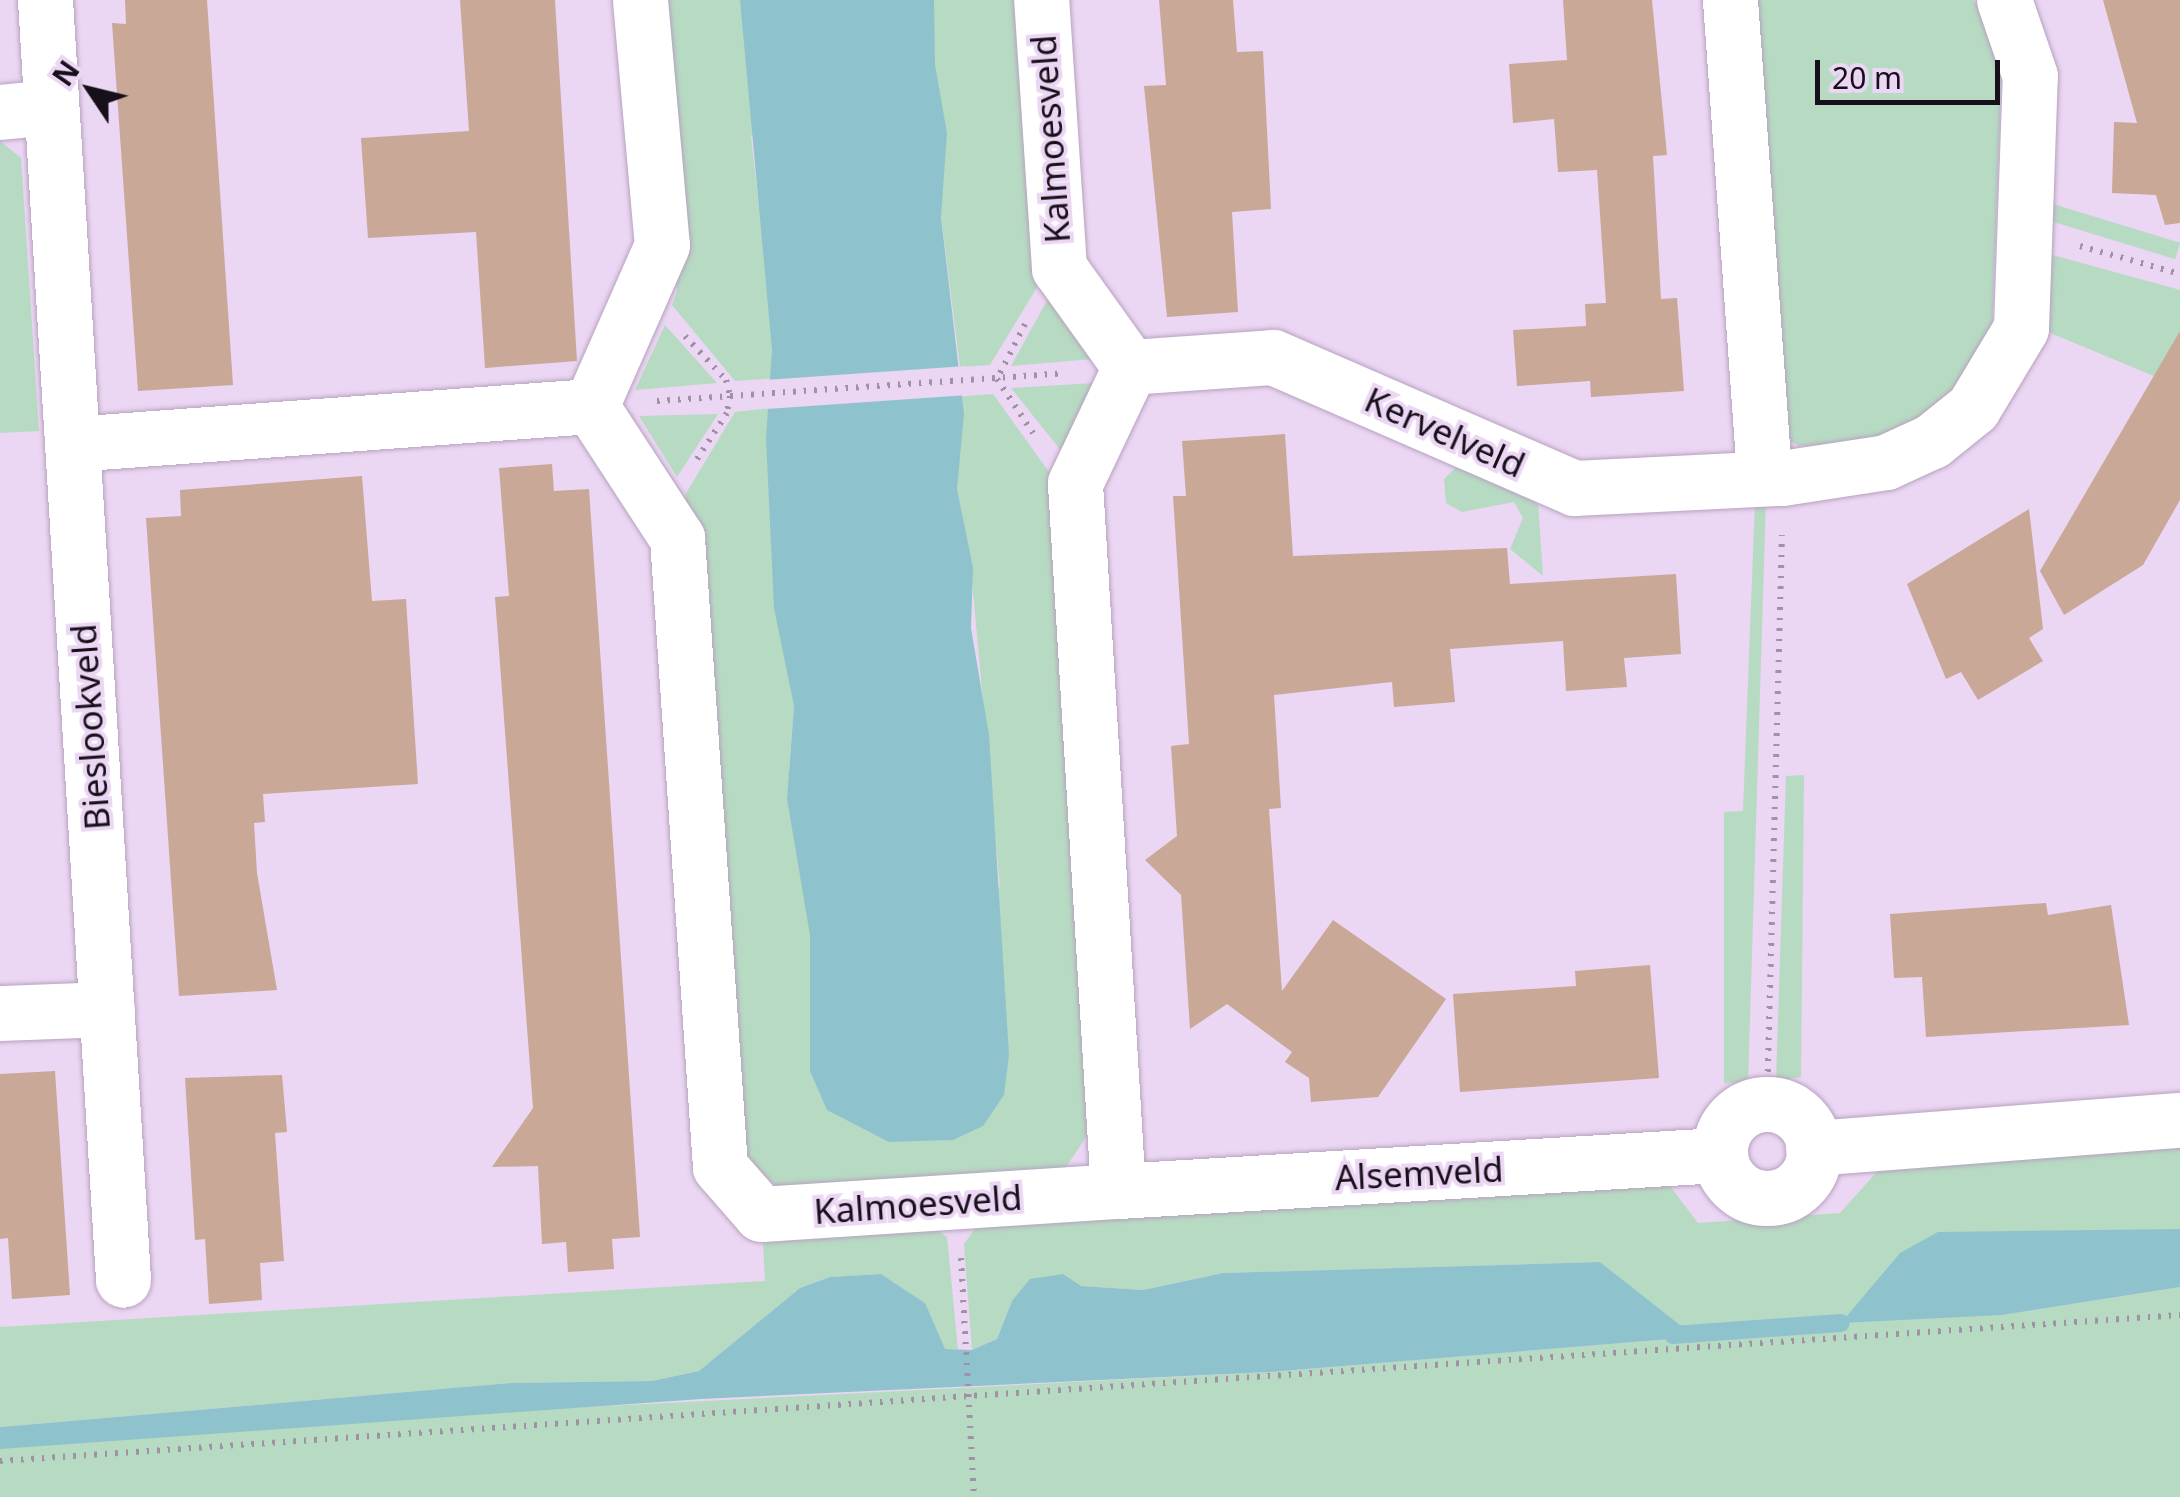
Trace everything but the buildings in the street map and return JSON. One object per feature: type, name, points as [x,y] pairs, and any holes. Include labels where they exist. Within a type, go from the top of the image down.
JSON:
[{"type":"street","name":"Bieslookveld","points":[[44,0],[26,109],[72,444],[123,1280]]},
{"type":"street","points":[[72,444],[591,406],[662,245],[640,0]]},
{"type":"street","name":"Kalmoesveld","points":[[1042,0],[1059,268],[1130,367]]},
{"type":"street","points":[[1730,0],[1773,478]]},
{"type":"street","name":"Kervelveld","points":[[1130,367],[1273,357],[1574,488],[1773,478],[1886,462],[1932,440],[1973,408],[2021,328],[2030,76],[2004,0]]},
{"type":"street","points":[[1118,1191],[1075,483],[1130,367]]},
{"type":"street","name":"Kalmoesveld","points":[[591,406],[676,538],[720,1166],[761,1214],[1118,1191]]},
{"type":"street","points":[[0,1014],[107,1009]]},
{"type":"street","points":[[1767,1104],[1797,1114],[1814,1148],[1800,1184],[1773,1198],[1732,1184],[1719,1155],[1737,1114],[1767,1104]]},
{"type":"street","points":[[1814,1148],[2180,1120]]},
{"type":"street","name":"Alsemveld","points":[[1118,1191],[1719,1155]]},
{"type":"path","points":[[2027,230],[2180,274]]},
{"type":"path","points":[[1059,268],[997,379],[1002,396],[1075,483]]},
{"type":"path","points":[[644,291],[726,380],[730,396],[727,414],[662,512]]},
{"type":"path","points":[[591,406],[1130,367]]},
{"type":"path","points":[[1767,1104],[1773,478]]},
{"type":"path","points":[[958,1202],[974,1497]]},
{"type":"path","points":[[0,1461],[2180,1315]]},
{"type":"shaded area","points":[[656,0],[751,0],[772,119],[751,136],[778,378],[735,381],[672,305],[677,291]]},
{"type":"shaded area","points":[[740,0],[934,0],[935,65],[947,133],[941,217],[964,414],[957,489],[973,568],[971,628],[989,735],[1009,1055],[1004,1095],[983,1126],[953,1140],[889,1142],[827,1110],[810,1071],[810,935],[787,799],[794,706],[774,608],[766,438],[772,350]]},
{"type":"shaded area","points":[[914,0],[1020,0],[1042,279],[990,365],[960,367]]},
{"type":"shaded area","points":[[1749,0],[1973,0],[1987,15],[2002,66],[1992,328],[1952,393],[1924,417],[1866,443],[1799,446],[1783,437]]},
{"type":"shaded area","points":[[0,141],[21,158],[39,431],[0,433]]},
{"type":"shaded area","points":[[2053,204],[2180,243],[2175,259],[2048,220]]},
{"type":"shaded area","points":[[2049,254],[2180,290],[2180,387],[2041,329]]},
{"type":"shaded area","points":[[1050,295],[1093,359],[1011,366]]},
{"type":"shaded area","points":[[665,325],[717,383],[635,390]]},
{"type":"shaded area","points":[[1094,383],[1062,452],[1011,388]]},
{"type":"shaded area","points":[[993,394],[1052,476],[1093,1127],[1062,1173],[782,1191],[741,1154],[685,495],[735,412],[780,407],[785,502],[773,564],[794,706],[789,771],[1000,888],[972,581],[939,398]]},
{"type":"shaded area","points":[[718,414],[677,477],[639,416]]},
{"type":"shaded area","points":[[1457,466],[1538,504],[1543,576],[1510,549],[1523,518],[1514,502],[1462,512],[1446,503],[1444,479]]},
{"type":"shaded area","points":[[1766,500],[1748,1082],[1724,1083],[1724,812],[1743,811],[1755,501]]},
{"type":"shaded area","points":[[1804,775],[1801,1077],[1776,1081],[1786,776]]},
{"type":"shaded area","points":[[2180,1142],[2180,1229],[2129,1234],[2002,1315],[2180,1287],[2180,1497],[0,1497],[0,1437],[1270,1372],[1693,1337],[1600,1262],[1223,1273],[1143,1290],[1081,1286],[1012,1301],[997,1339],[972,1350],[964,1244],[977,1226],[1663,1177],[1698,1223],[1840,1213],[1884,1164]]},
{"type":"shaded area","points":[[935,1229],[947,1237],[958,1349],[945,1349],[932,1333],[925,1303],[881,1274],[830,1277],[800,1288],[699,1371],[652,1381],[511,1383],[0,1427],[0,1327],[765,1281],[763,1243]]},
{"type":"shaded area","points":[[2180,1229],[2180,1287],[2002,1315],[1841,1323],[1900,1253],[1938,1232]]},
{"type":"shaded area","points":[[1600,1262],[1695,1337],[1270,1372],[701,1399],[0,1449],[0,1427],[511,1383],[652,1381],[699,1371],[800,1288],[830,1277],[881,1274],[925,1303],[945,1349],[972,1350],[997,1339],[1012,1301],[1030,1279],[1063,1274],[1081,1286],[1143,1290],[1223,1273]]},
{"type":"pier","points":[[966,366],[968,395],[767,409],[764,380]]},
{"type":"waterway","points":[[1673,1335],[1841,1323]]}]
